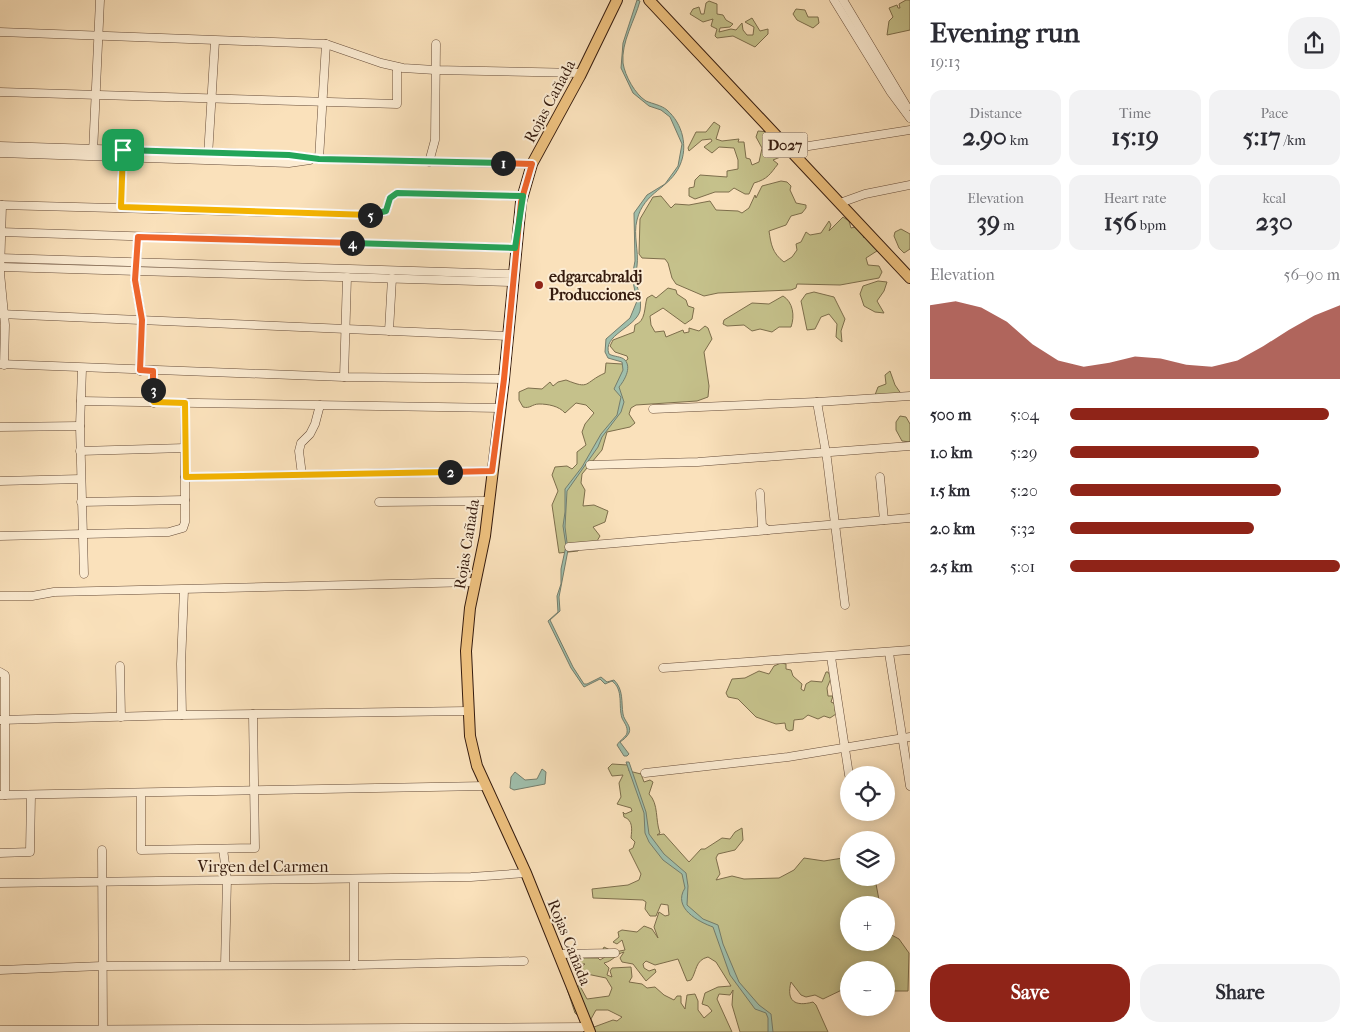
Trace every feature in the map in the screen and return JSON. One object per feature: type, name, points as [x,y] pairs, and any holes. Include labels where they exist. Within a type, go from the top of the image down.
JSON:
[{"type":"main road","name":"Rojas Cañada","points":[[588,1029],[526,874],[485,786],[474,753],[468,711],[466,644],[475,582],[485,536],[504,379],[515,248],[523,196],[532,164],[581,73],[617,0]]},
{"type":"main road","name":"D027","points":[[648,0],[910,278]]},
{"type":"main road","points":[[660,12],[662,0]]},
{"type":"street","points":[[93,153],[100,0]]},
{"type":"street","points":[[834,0],[907,106]]},
{"type":"street","points":[[843,0],[907,106],[910,118]]},
{"type":"street","points":[[0,32],[326,44],[398,67],[434,70],[581,73]]},
{"type":"street","points":[[208,156],[215,41]]},
{"type":"street","points":[[319,159],[326,44]]},
{"type":"street","points":[[429,162],[435,140],[434,70],[436,44]]},
{"type":"street","points":[[0,92],[397,104],[398,67]]},
{"type":"street","points":[[790,149],[910,130]]},
{"type":"street","points":[[0,146],[93,153]]},
{"type":"street","points":[[0,153],[208,156],[289,155],[319,159],[532,164]]},
{"type":"street","points":[[121,207],[122,154]]},
{"type":"street","points":[[840,203],[865,194],[910,186]]},
{"type":"street","points":[[504,379],[344,377],[82,369],[2,364],[1,205],[374,215],[386,211],[390,198],[397,193],[523,196]]},
{"type":"street","points":[[1,232],[515,248]]},
{"type":"street","points":[[138,237],[135,280],[142,320],[140,370]]},
{"type":"street","points":[[1,258],[136,267],[347,277],[512,278]]},
{"type":"street","points":[[0,266],[136,267],[512,278]]},
{"type":"street","points":[[344,377],[347,277]]},
{"type":"street","points":[[389,331],[392,278]]},
{"type":"street","points":[[2,314],[508,336]]},
{"type":"street","points":[[82,369],[80,451],[84,574]]},
{"type":"street","points":[[153,371],[154,402]]},
{"type":"street","points":[[653,409],[910,396]]},
{"type":"street","points":[[81,401],[500,408]]},
{"type":"street","points":[[817,402],[845,605]]},
{"type":"street","points":[[0,536],[177,530],[183,528],[185,522],[186,477],[185,403]]},
{"type":"street","points":[[302,475],[299,451],[301,443],[310,434],[315,424],[320,405]]},
{"type":"street","points":[[0,427],[80,426]]},
{"type":"street","points":[[590,466],[698,462],[910,446]]},
{"type":"street","points":[[80,451],[185,448]]},
{"type":"street","points":[[186,477],[492,471]]},
{"type":"street","points":[[880,477],[884,520]]},
{"type":"street","points":[[0,481],[81,479]]},
{"type":"street","points":[[760,493],[762,526],[768,530]]},
{"type":"street","points":[[81,502],[185,500]]},
{"type":"street","points":[[379,502],[489,501]]},
{"type":"street","points":[[569,547],[910,518]]},
{"type":"street","points":[[0,596],[32,596],[54,592],[475,582]]},
{"type":"street","points":[[182,715],[181,664],[184,590]]},
{"type":"street","points":[[663,668],[910,650]]},
{"type":"street","points":[[889,653],[906,738],[910,786]]},
{"type":"street","points":[[831,657],[847,766]]},
{"type":"street","points":[[120,666],[122,716]]},
{"type":"street","points":[[0,672],[4,675],[2,795],[141,794],[485,786]]},
{"type":"street","points":[[3,720],[122,716],[468,711]]},
{"type":"street","points":[[141,794],[141,850],[255,848],[253,714]]},
{"type":"street","points":[[645,773],[844,748],[906,738]]},
{"type":"street","points":[[0,852],[30,852],[31,795]]},
{"type":"street","points":[[223,849],[226,879],[225,965]]},
{"type":"street","points":[[102,850],[102,1030]]},
{"type":"street","name":"Virgen del Carmen","points":[[0,883],[354,879],[526,874]]},
{"type":"street","points":[[354,879],[354,965]]},
{"type":"street","points":[[558,954],[615,953]]},
{"type":"street","points":[[0,970],[102,966],[354,965],[524,961]]},
{"type":"street","points":[[0,1030],[588,1029]]},
{"type":"shaded area","points":[[637,0],[640,1],[624,47],[624,68],[638,94],[646,101],[665,108],[677,122],[684,143],[684,151],[676,173],[670,180],[651,196],[645,203],[640,210],[637,220],[636,277],[640,311],[632,322],[614,337],[608,347],[609,354],[625,360],[627,363],[626,374],[619,387],[624,402],[621,412],[602,437],[598,447],[567,491],[565,527],[568,550],[559,597],[560,611],[550,620],[573,667],[584,684],[601,677],[607,682],[614,680],[617,684],[621,692],[624,717],[630,730],[620,742],[629,754],[624,756],[617,745],[627,733],[627,728],[622,718],[619,693],[616,685],[612,681],[605,684],[600,679],[584,687],[571,668],[548,621],[558,612],[557,596],[561,584],[561,569],[566,546],[563,526],[565,489],[582,467],[601,434],[617,415],[621,397],[614,389],[623,370],[622,362],[608,358],[605,352],[606,339],[630,318],[637,301],[632,277],[635,261],[634,213],[647,195],[665,184],[678,166],[682,144],[670,117],[661,110],[649,106],[633,93],[621,68],[623,43]]},
{"type":"shaded area","points":[[910,0],[910,30],[887,35],[889,21],[893,17],[889,8],[897,5],[900,8],[899,4]]},
{"type":"shaded area","points":[[709,1],[717,4],[717,14],[723,15],[726,20],[733,24],[730,27],[720,28],[719,32],[731,29],[736,30],[742,23],[743,30],[747,35],[753,35],[754,27],[745,22],[752,18],[760,31],[768,29],[768,34],[755,47],[733,36],[717,38],[715,36],[717,29],[711,26],[713,19],[703,22],[690,14],[693,9],[699,7],[701,14],[704,14],[706,3]]},
{"type":"shaded area","points":[[796,9],[805,10],[808,17],[818,17],[819,23],[813,28],[797,20],[793,14]]},
{"type":"shaded area","points":[[714,122],[720,126],[716,139],[722,141],[739,139],[738,142],[744,142],[746,158],[750,159],[752,165],[759,162],[762,148],[756,137],[758,131],[770,132],[774,145],[783,148],[783,156],[773,160],[778,164],[766,178],[754,183],[749,194],[734,188],[729,192],[715,192],[695,199],[689,196],[689,188],[694,187],[695,180],[700,175],[727,177],[727,171],[738,169],[738,160],[734,148],[719,147],[712,153],[704,147],[712,141],[711,139],[702,140],[689,151],[688,148],[696,132],[706,132]]},
{"type":"shaded area","points":[[781,181],[787,182],[791,186],[790,190],[796,203],[806,205],[806,208],[802,213],[791,216],[786,225],[769,231],[773,248],[780,259],[784,262],[792,257],[797,250],[796,244],[801,242],[806,232],[810,235],[821,233],[829,221],[831,225],[829,231],[843,217],[849,221],[851,228],[859,226],[864,238],[865,236],[880,249],[866,258],[868,265],[879,266],[882,272],[879,278],[840,285],[797,284],[796,288],[791,290],[718,293],[704,296],[676,284],[665,259],[642,258],[639,254],[640,219],[653,197],[661,196],[671,208],[675,204],[689,205],[710,201],[716,210],[738,211],[742,213],[749,208],[762,186]]},
{"type":"shaded area","points":[[901,229],[910,234],[910,249],[904,253],[899,248],[894,236],[895,232]]},
{"type":"shaded area","points":[[878,281],[887,282],[884,291],[877,301],[884,313],[875,312],[864,306],[860,294],[863,286]]},
{"type":"shaded area","points":[[668,288],[676,290],[677,294],[686,300],[688,306],[694,308],[692,319],[685,324],[663,308],[650,316],[651,325],[655,332],[664,331],[666,337],[683,330],[684,333],[689,332],[689,328],[699,331],[705,326],[708,328],[712,339],[704,352],[709,386],[708,397],[697,401],[636,405],[631,408],[629,414],[635,423],[630,427],[607,432],[602,450],[582,474],[581,483],[585,490],[583,506],[594,505],[608,511],[605,522],[593,527],[600,536],[594,546],[581,547],[578,551],[559,553],[552,505],[558,491],[552,475],[555,467],[567,466],[572,469],[577,464],[577,452],[586,445],[582,432],[585,424],[594,413],[586,405],[576,403],[565,413],[557,407],[546,404],[523,407],[519,400],[519,392],[528,388],[542,389],[550,382],[553,386],[558,382],[566,380],[584,385],[605,373],[606,363],[622,364],[628,359],[627,356],[615,352],[610,346],[613,340],[634,332],[635,325],[643,317],[647,298],[652,295],[656,298]]},
{"type":"shaded area","points":[[814,292],[834,297],[845,319],[841,331],[842,342],[836,337],[837,324],[829,314],[821,317],[815,329],[807,330],[801,301],[806,294]]},
{"type":"shaded area","points":[[783,296],[791,306],[793,318],[791,327],[779,327],[772,332],[760,329],[752,331],[744,325],[727,326],[723,324],[724,320],[752,303],[769,304]]},
{"type":"shaded area","points":[[890,371],[895,385],[902,395],[875,395],[878,387],[886,384],[885,375]]},
{"type":"shaded area","points":[[900,416],[906,417],[910,424],[910,442],[902,441],[896,430],[896,422]]},
{"type":"shaded area","points":[[781,663],[786,664],[786,669],[791,670],[793,676],[802,684],[801,689],[804,691],[806,684],[811,681],[822,682],[826,672],[828,672],[831,678],[827,688],[828,696],[833,696],[831,702],[838,705],[835,710],[836,714],[830,718],[824,716],[818,719],[808,715],[803,719],[794,720],[793,730],[789,731],[786,729],[785,723],[776,724],[756,717],[738,699],[728,697],[726,693],[732,679],[745,678],[759,671],[769,674],[774,666]]},
{"type":"shaded area","points":[[626,762],[629,762],[646,812],[649,834],[664,854],[686,873],[688,886],[687,905],[703,919],[718,925],[723,944],[739,982],[759,1005],[771,1014],[773,1032],[768,1032],[766,1013],[755,1009],[730,975],[713,927],[701,922],[684,908],[682,895],[685,888],[682,874],[663,860],[649,842],[645,833],[644,813]]},
{"type":"shaded area","points":[[612,764],[628,765],[629,771],[641,774],[644,782],[650,780],[653,782],[649,794],[656,807],[660,833],[657,835],[664,834],[689,862],[701,849],[705,849],[722,838],[730,839],[735,832],[742,828],[743,840],[735,850],[718,854],[716,858],[720,874],[716,880],[732,876],[744,879],[779,878],[794,870],[804,858],[824,861],[840,858],[840,886],[876,886],[878,896],[840,896],[840,951],[895,951],[895,937],[899,939],[909,953],[908,991],[895,991],[895,961],[840,961],[840,991],[823,999],[815,995],[806,997],[801,995],[791,982],[790,994],[793,1001],[801,1004],[813,1002],[828,1032],[740,1032],[732,1005],[733,990],[730,995],[719,994],[717,999],[732,1032],[584,1032],[585,1022],[575,1013],[567,989],[571,986],[580,986],[587,999],[609,996],[612,988],[606,978],[582,973],[580,968],[585,964],[572,963],[569,960],[572,958],[598,958],[600,960],[605,957],[602,951],[604,947],[614,952],[625,950],[622,940],[617,944],[613,942],[619,937],[618,932],[622,930],[637,932],[644,926],[652,929],[658,938],[654,927],[659,912],[665,916],[669,915],[668,905],[661,904],[656,916],[650,916],[645,909],[646,902],[643,900],[593,898],[592,889],[628,885],[639,880],[641,874],[629,850],[633,848],[635,842],[631,838],[632,828],[629,820],[624,817],[623,812],[625,814],[632,811],[631,808],[617,804],[621,797],[619,783],[623,775],[612,776],[608,768]],"holes":[[[624,952],[620,958],[622,962],[633,964],[646,981],[656,972],[655,969],[649,971],[644,968],[643,964],[646,961],[655,965],[678,959],[687,981],[691,980],[701,961],[708,957],[716,962],[731,986],[718,987],[705,993],[702,1004],[708,1006],[712,1011],[704,1018],[698,1010],[698,1001],[695,994],[687,995],[685,1009],[681,1003],[681,996],[677,996],[674,1000],[664,995],[655,987],[647,988],[642,984],[629,982],[632,977],[631,967],[612,968],[610,971],[612,977],[607,975],[609,968],[604,963]],[[596,1010],[608,1010],[622,1017],[617,1021],[613,1020],[594,1027],[591,1019]]]},
{"type":"shaded area","points":[[542,769],[546,772],[545,784],[514,790],[510,788],[511,777],[515,772],[525,780],[537,779]]},
{"type":"place","name":"edgarcabraldj Producciones","points":[[539,285]]},
{"type":"route","points":[[123,150],[121,207],[374,215],[386,211],[392,194],[397,193],[523,196],[515,248],[138,237],[135,280],[142,320],[140,370],[153,371],[154,402],[185,403],[186,477],[492,471],[504,379],[515,248],[521,202],[523,196],[526,181],[532,164],[319,159],[289,155],[123,150]]}]
